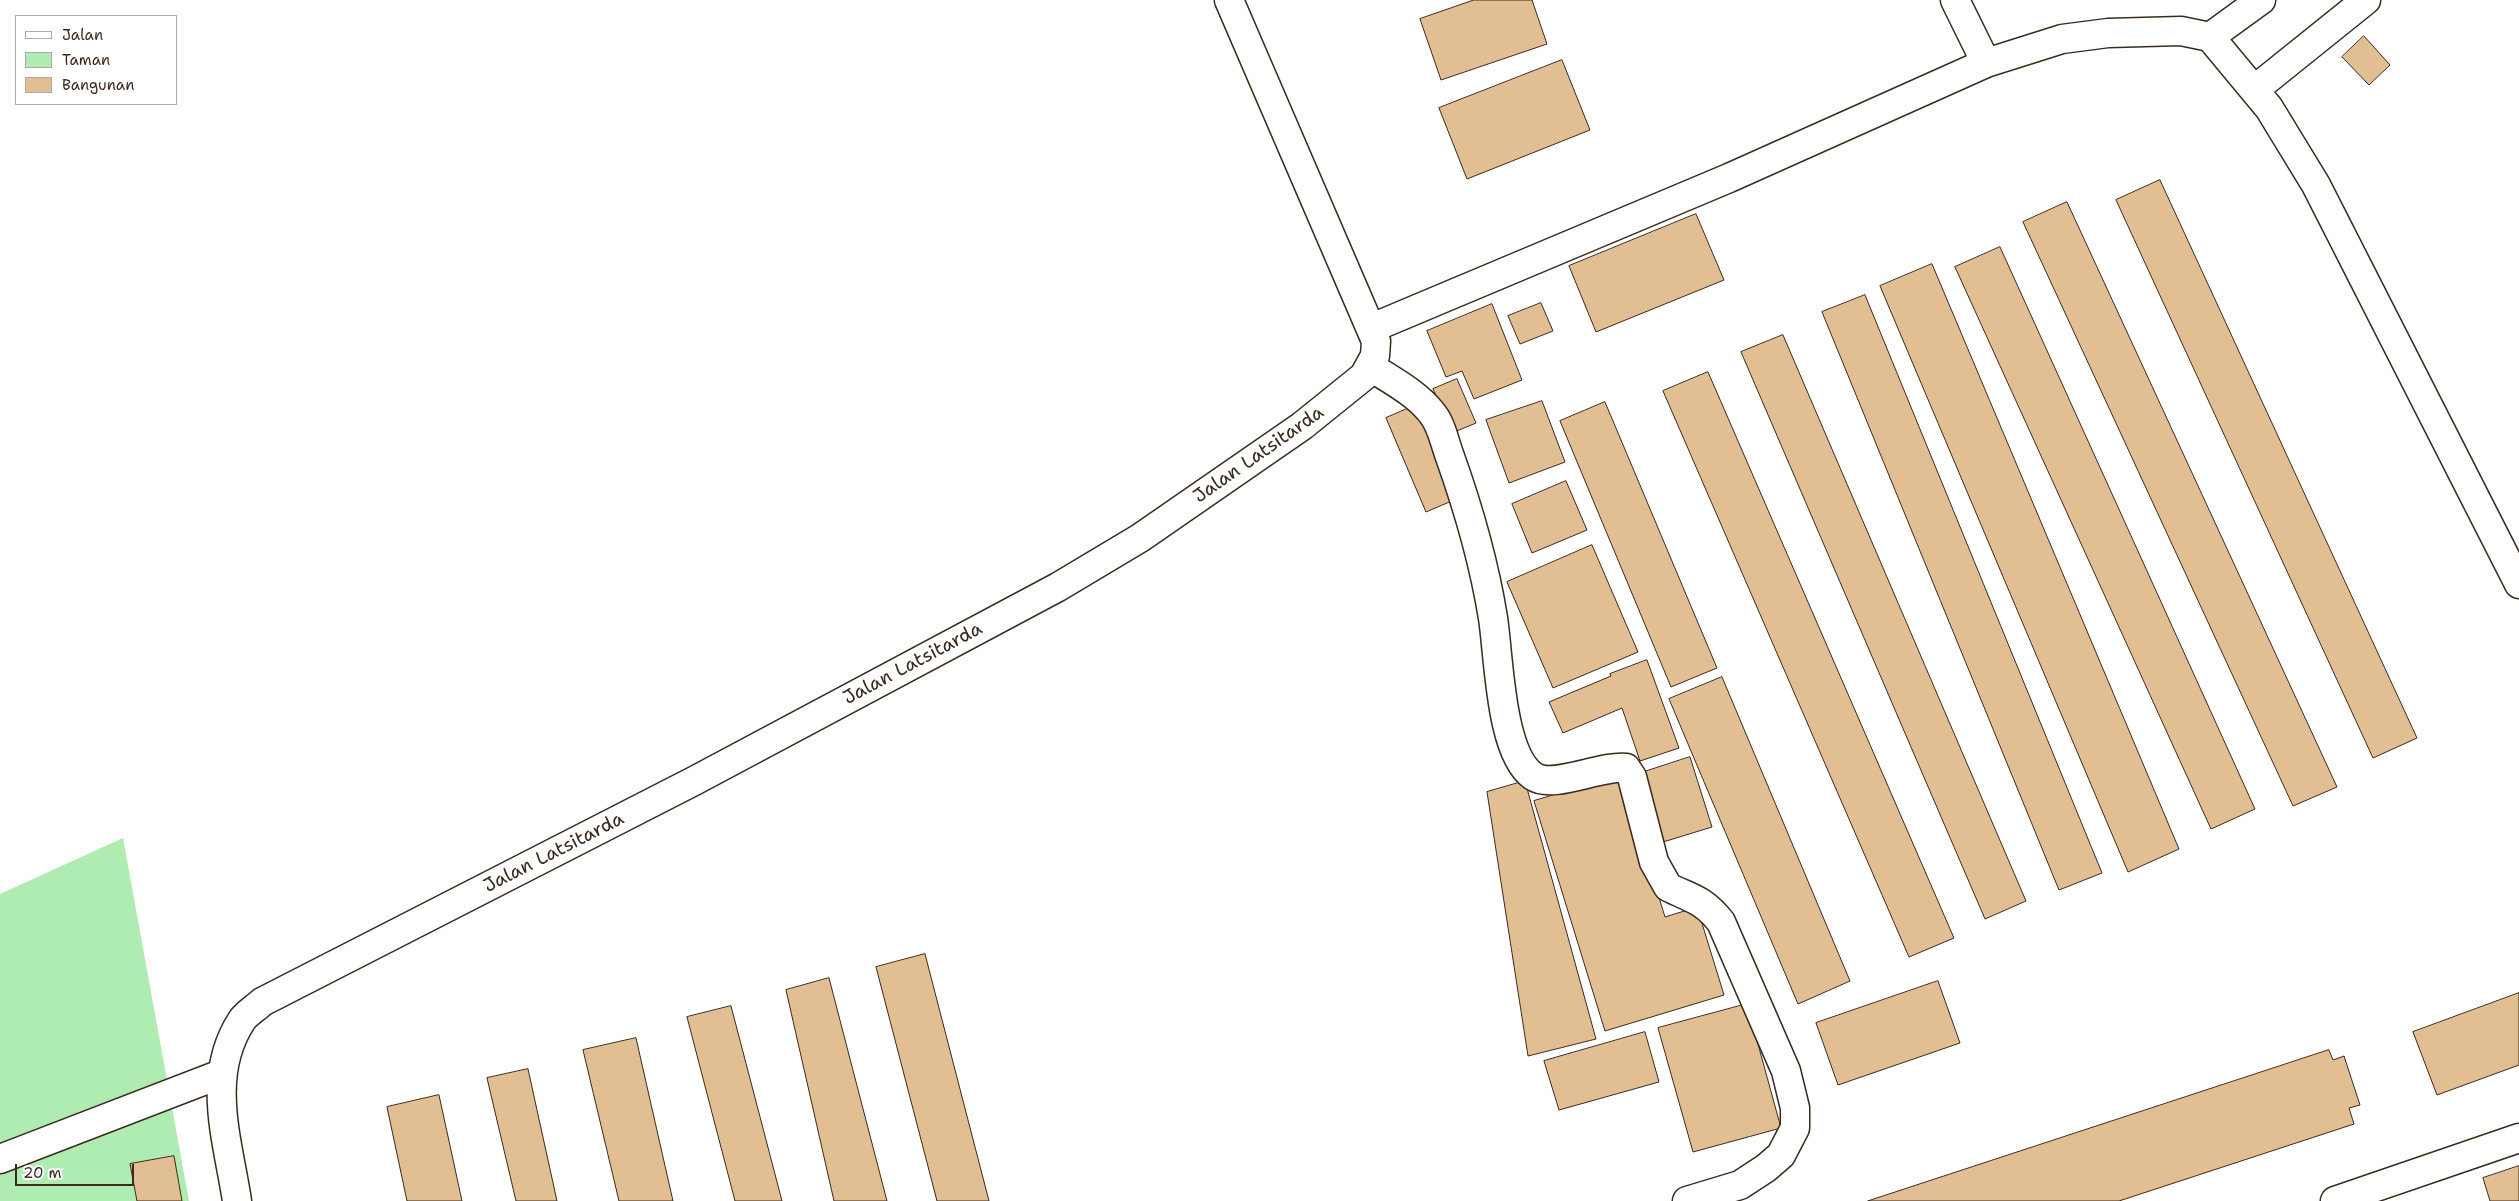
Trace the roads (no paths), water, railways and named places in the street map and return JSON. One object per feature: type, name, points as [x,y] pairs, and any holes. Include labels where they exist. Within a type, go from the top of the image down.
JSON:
[{"type":"street","name":"Jalan Latsitarda","points":[[237,1201],[222,1118],[221,1074],[229,1044],[243,1019],[262,1002],[694,781],[1058,587],[1140,538],[1302,426],[1356,384],[1371,366],[1376,356],[1376,341],[1372,328],[1229,0]]},
{"type":"street","points":[[1955,0],[1986,62]]},
{"type":"street","points":[[2210,37],[2261,0]]},
{"type":"street","points":[[2254,90],[2366,0]]},
{"type":"street","points":[[1372,328],[1729,178],[1986,62],[2062,39],[2108,33],[2181,31],[2210,37],[2269,108],[2316,185],[2512,550],[2519,584]]},
{"type":"street","points":[[1371,366],[1404,388],[1432,412],[1439,425],[1465,500],[1482,566],[1493,617],[1506,718],[1519,762],[1534,777],[1552,781],[1592,771],[1617,767],[1626,768],[1632,777],[1654,862],[1668,887],[1698,899],[1710,908],[1725,931],[1786,1070],[1795,1108],[1795,1128],[1781,1155],[1737,1193],[1687,1201]]},
{"type":"street","points":[[0,1158],[221,1074]]},
{"type":"street","points":[[2335,1201],[2519,1138]]}]
